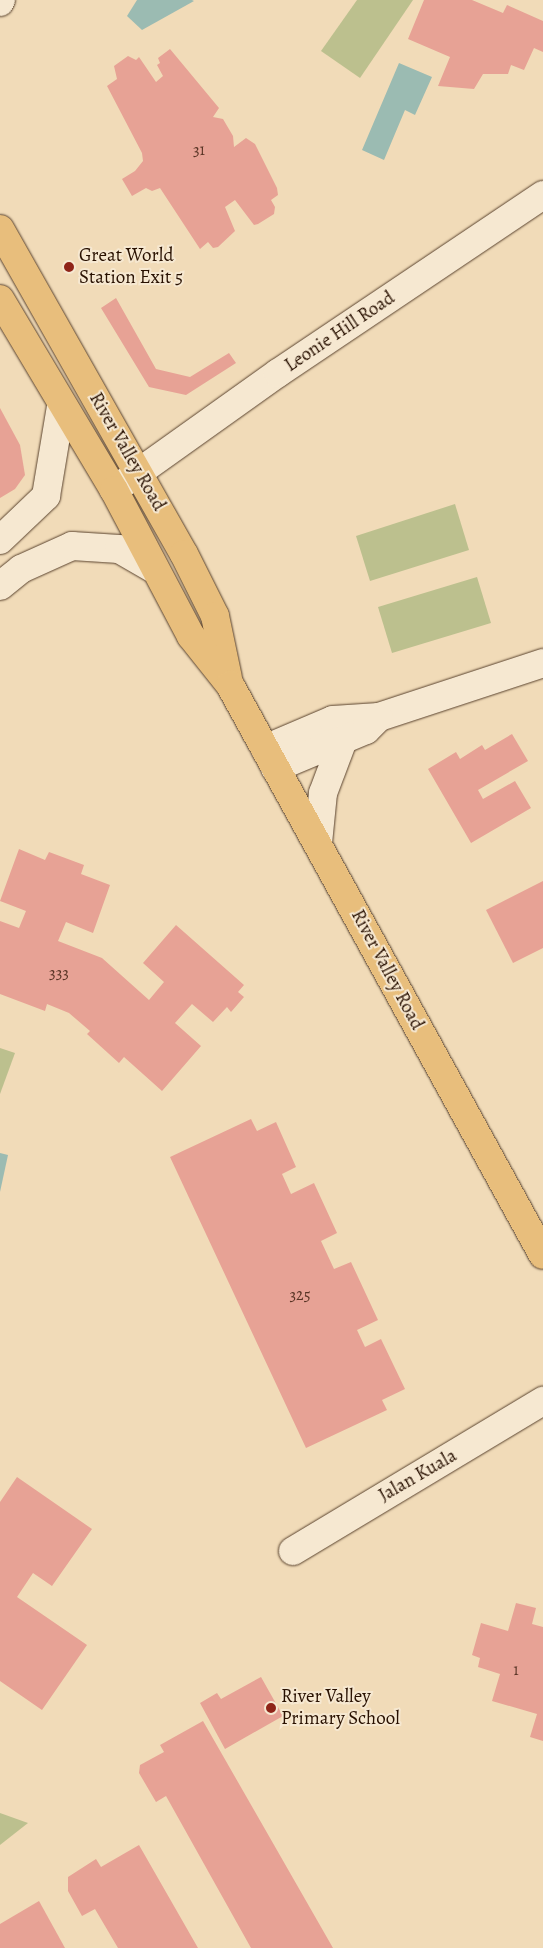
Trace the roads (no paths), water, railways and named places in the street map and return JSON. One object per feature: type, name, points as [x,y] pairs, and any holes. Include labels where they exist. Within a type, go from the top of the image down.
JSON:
[{"type":"main road","name":"River Valley Road","points":[[0,230],[184,554],[214,616],[230,685]]},
{"type":"main road","name":"River Valley Road","points":[[0,299],[61,406],[114,490],[153,569],[191,636],[230,685],[543,1255]]},
{"type":"street","name":"Leonie Hill Road","points":[[114,490],[138,471],[543,195]]},
{"type":"street","points":[[0,540],[46,496],[61,406]]},
{"type":"street","points":[[0,586],[21,569],[72,546],[119,549],[153,569]]},
{"type":"street","points":[[270,758],[332,720],[379,717],[543,663]]},
{"type":"street","points":[[270,758],[343,740],[366,730],[379,717]]},
{"type":"street","points":[[318,843],[323,793],[343,740]]},
{"type":"street","name":"Jalan Kuala","points":[[293,1551],[543,1401]]},
{"type":"water","points":[[137,0],[194,1],[142,30],[127,16]]},
{"type":"water","points":[[399,63],[432,77],[415,115],[405,110],[384,160],[362,150]]},
{"type":"water","points":[[0,1153],[8,1155],[0,1192]]},
{"type":"place","name":"Great World Station Exit 5","points":[[69,267]]},
{"type":"place","name":"River Valley Primary School","points":[[271,1708]]}]
